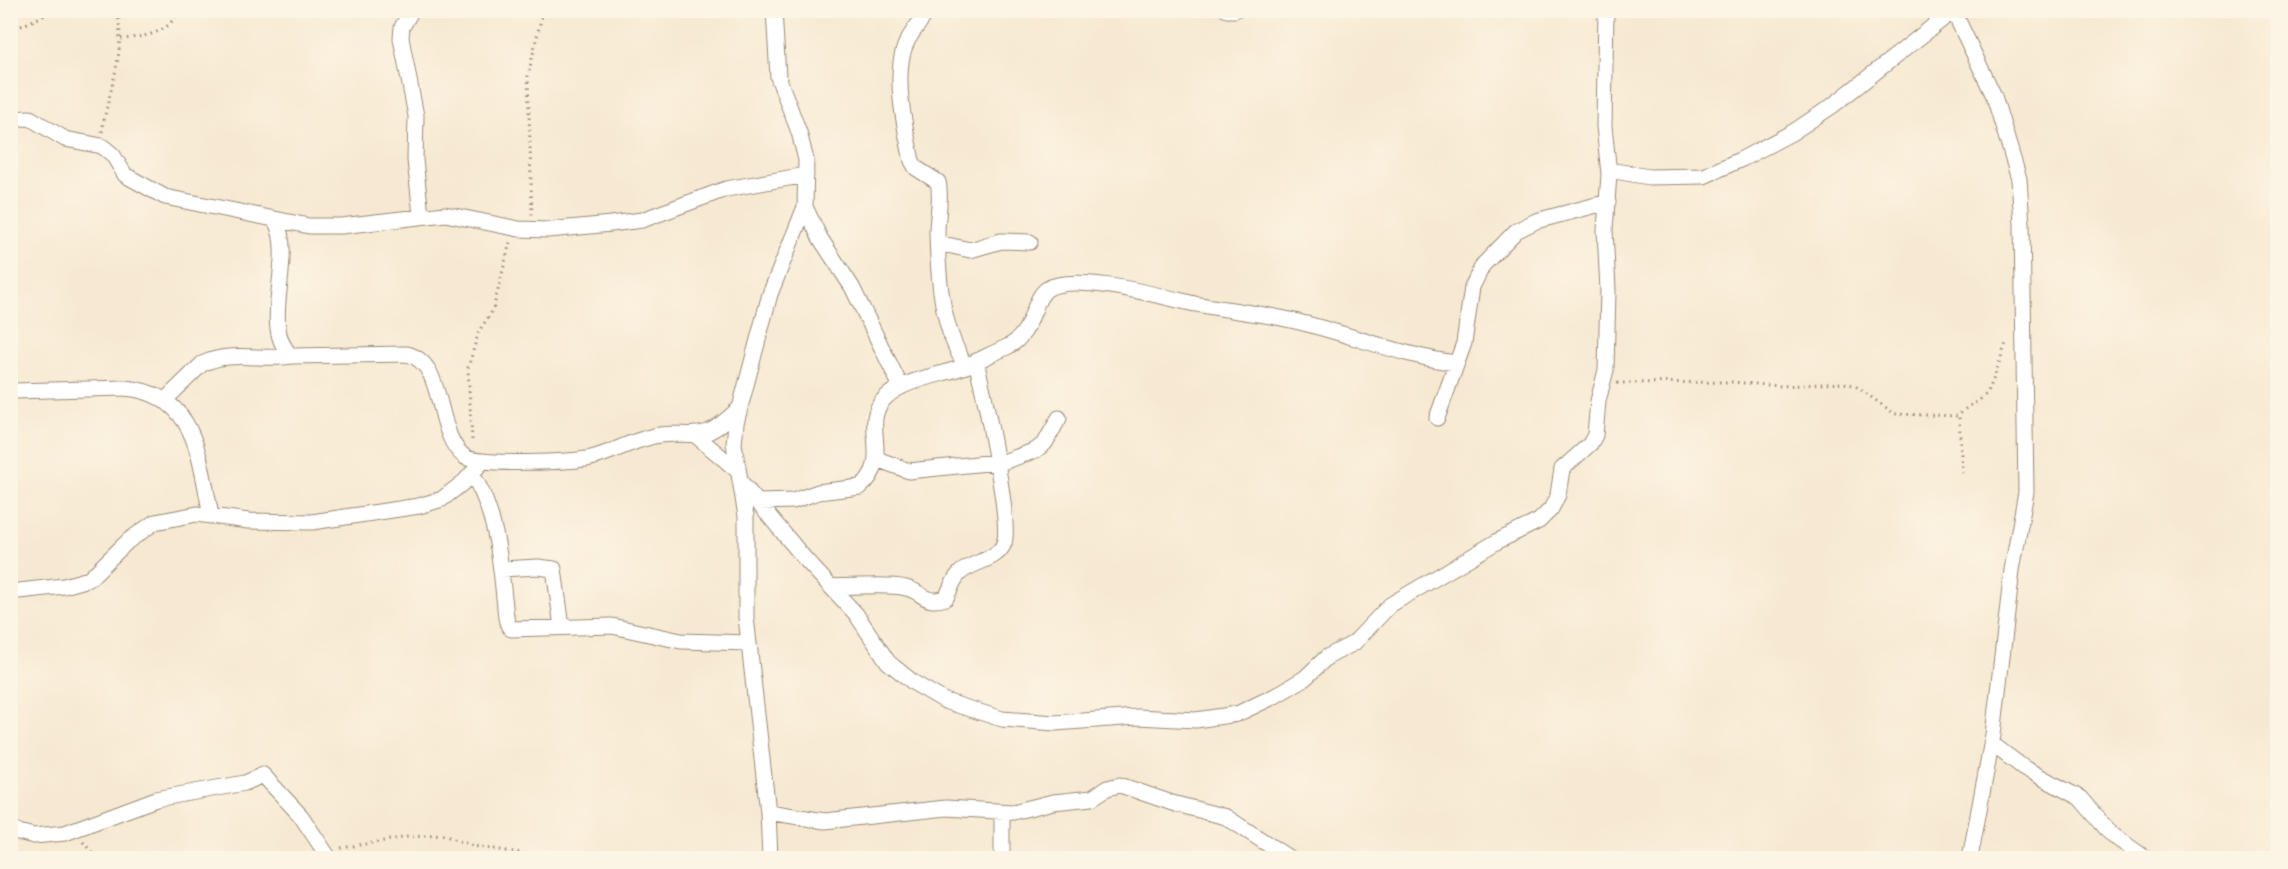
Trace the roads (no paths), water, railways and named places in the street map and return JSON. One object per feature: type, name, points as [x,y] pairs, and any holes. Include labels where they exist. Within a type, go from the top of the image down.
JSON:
[{"type":"street","points":[[412,10],[402,27],[401,38],[416,116],[415,160],[422,215]]},
{"type":"street","points":[[770,858],[768,812],[744,584],[746,525],[734,444],[739,409],[770,294],[805,207],[806,175],[799,132],[778,77],[774,10]]},
{"type":"street","points":[[830,586],[903,587],[927,600],[946,598],[961,572],[993,555],[1005,542],[995,463],[971,364],[954,346],[946,320],[938,243],[938,182],[916,168],[912,161],[899,81],[900,61],[906,44],[928,10]]},
{"type":"street","points":[[1227,10],[1235,10]]},
{"type":"street","points":[[694,434],[739,476],[856,614],[888,662],[914,683],[945,701],[1002,719],[1055,723],[1137,717],[1196,720],[1237,714],[1305,678],[1328,657],[1354,643],[1390,605],[1498,541],[1539,521],[1551,509],[1558,495],[1562,469],[1590,444],[1595,435],[1598,401],[1604,385],[1608,317],[1605,230],[1609,170],[1604,126],[1606,10]]},
{"type":"street","points":[[1609,170],[1649,177],[1704,176],[1742,159],[1793,132],[1832,106],[1953,11],[1994,96],[2019,179],[2022,224],[2026,492],[2012,570],[1992,744],[1970,858]]},
{"type":"street","points":[[10,118],[30,118],[65,139],[100,146],[113,155],[125,175],[165,197],[276,222],[309,226],[341,226],[445,214],[511,228],[577,228],[642,220],[726,189],[806,175]]},
{"type":"street","points":[[1437,418],[1464,343],[1472,287],[1483,265],[1516,231],[1536,221],[1608,202]]},
{"type":"street","points":[[805,207],[820,238],[852,287],[901,387]]},
{"type":"street","points":[[276,222],[283,241],[277,324],[282,345],[292,356]]},
{"type":"street","points":[[938,243],[970,250],[1001,241],[1030,242]]},
{"type":"street","points":[[759,502],[793,501],[818,492],[860,487],[875,471],[877,459],[874,427],[876,408],[889,394],[901,387],[971,364],[1011,345],[1025,332],[1040,298],[1047,289],[1077,284],[1102,285],[1276,317],[1370,341],[1397,352],[1456,363]]},
{"type":"street","points":[[164,401],[202,364],[220,357],[265,359],[292,356],[407,354],[419,358],[431,378],[451,437],[461,453],[476,465],[488,506],[501,569],[508,626],[516,630],[612,626],[681,641],[749,643]]},
{"type":"street","points":[[14,390],[65,387],[138,388],[164,401],[182,415],[192,432],[211,515]]},
{"type":"street","points":[[10,592],[64,586],[89,579],[128,541],[155,522],[176,517],[211,515],[279,522],[351,518],[419,506],[442,499],[476,465],[574,461],[591,458],[659,435],[710,431],[739,409]]},
{"type":"street","points":[[877,459],[909,471],[1016,459],[1045,443],[1059,418]]},
{"type":"street","points":[[501,569],[538,567],[554,569],[562,627]]},
{"type":"street","points":[[1992,744],[2024,768],[2080,798],[2111,834],[2145,858]]},
{"type":"street","points":[[10,830],[34,836],[65,832],[90,821],[168,796],[245,783],[263,776],[301,816],[326,855]]},
{"type":"street","points":[[768,812],[825,821],[946,808],[1002,813],[1053,802],[1092,798],[1107,788],[1120,784],[1226,817],[1285,857]]},
{"type":"street","points":[[1002,813],[1002,858]]}]
